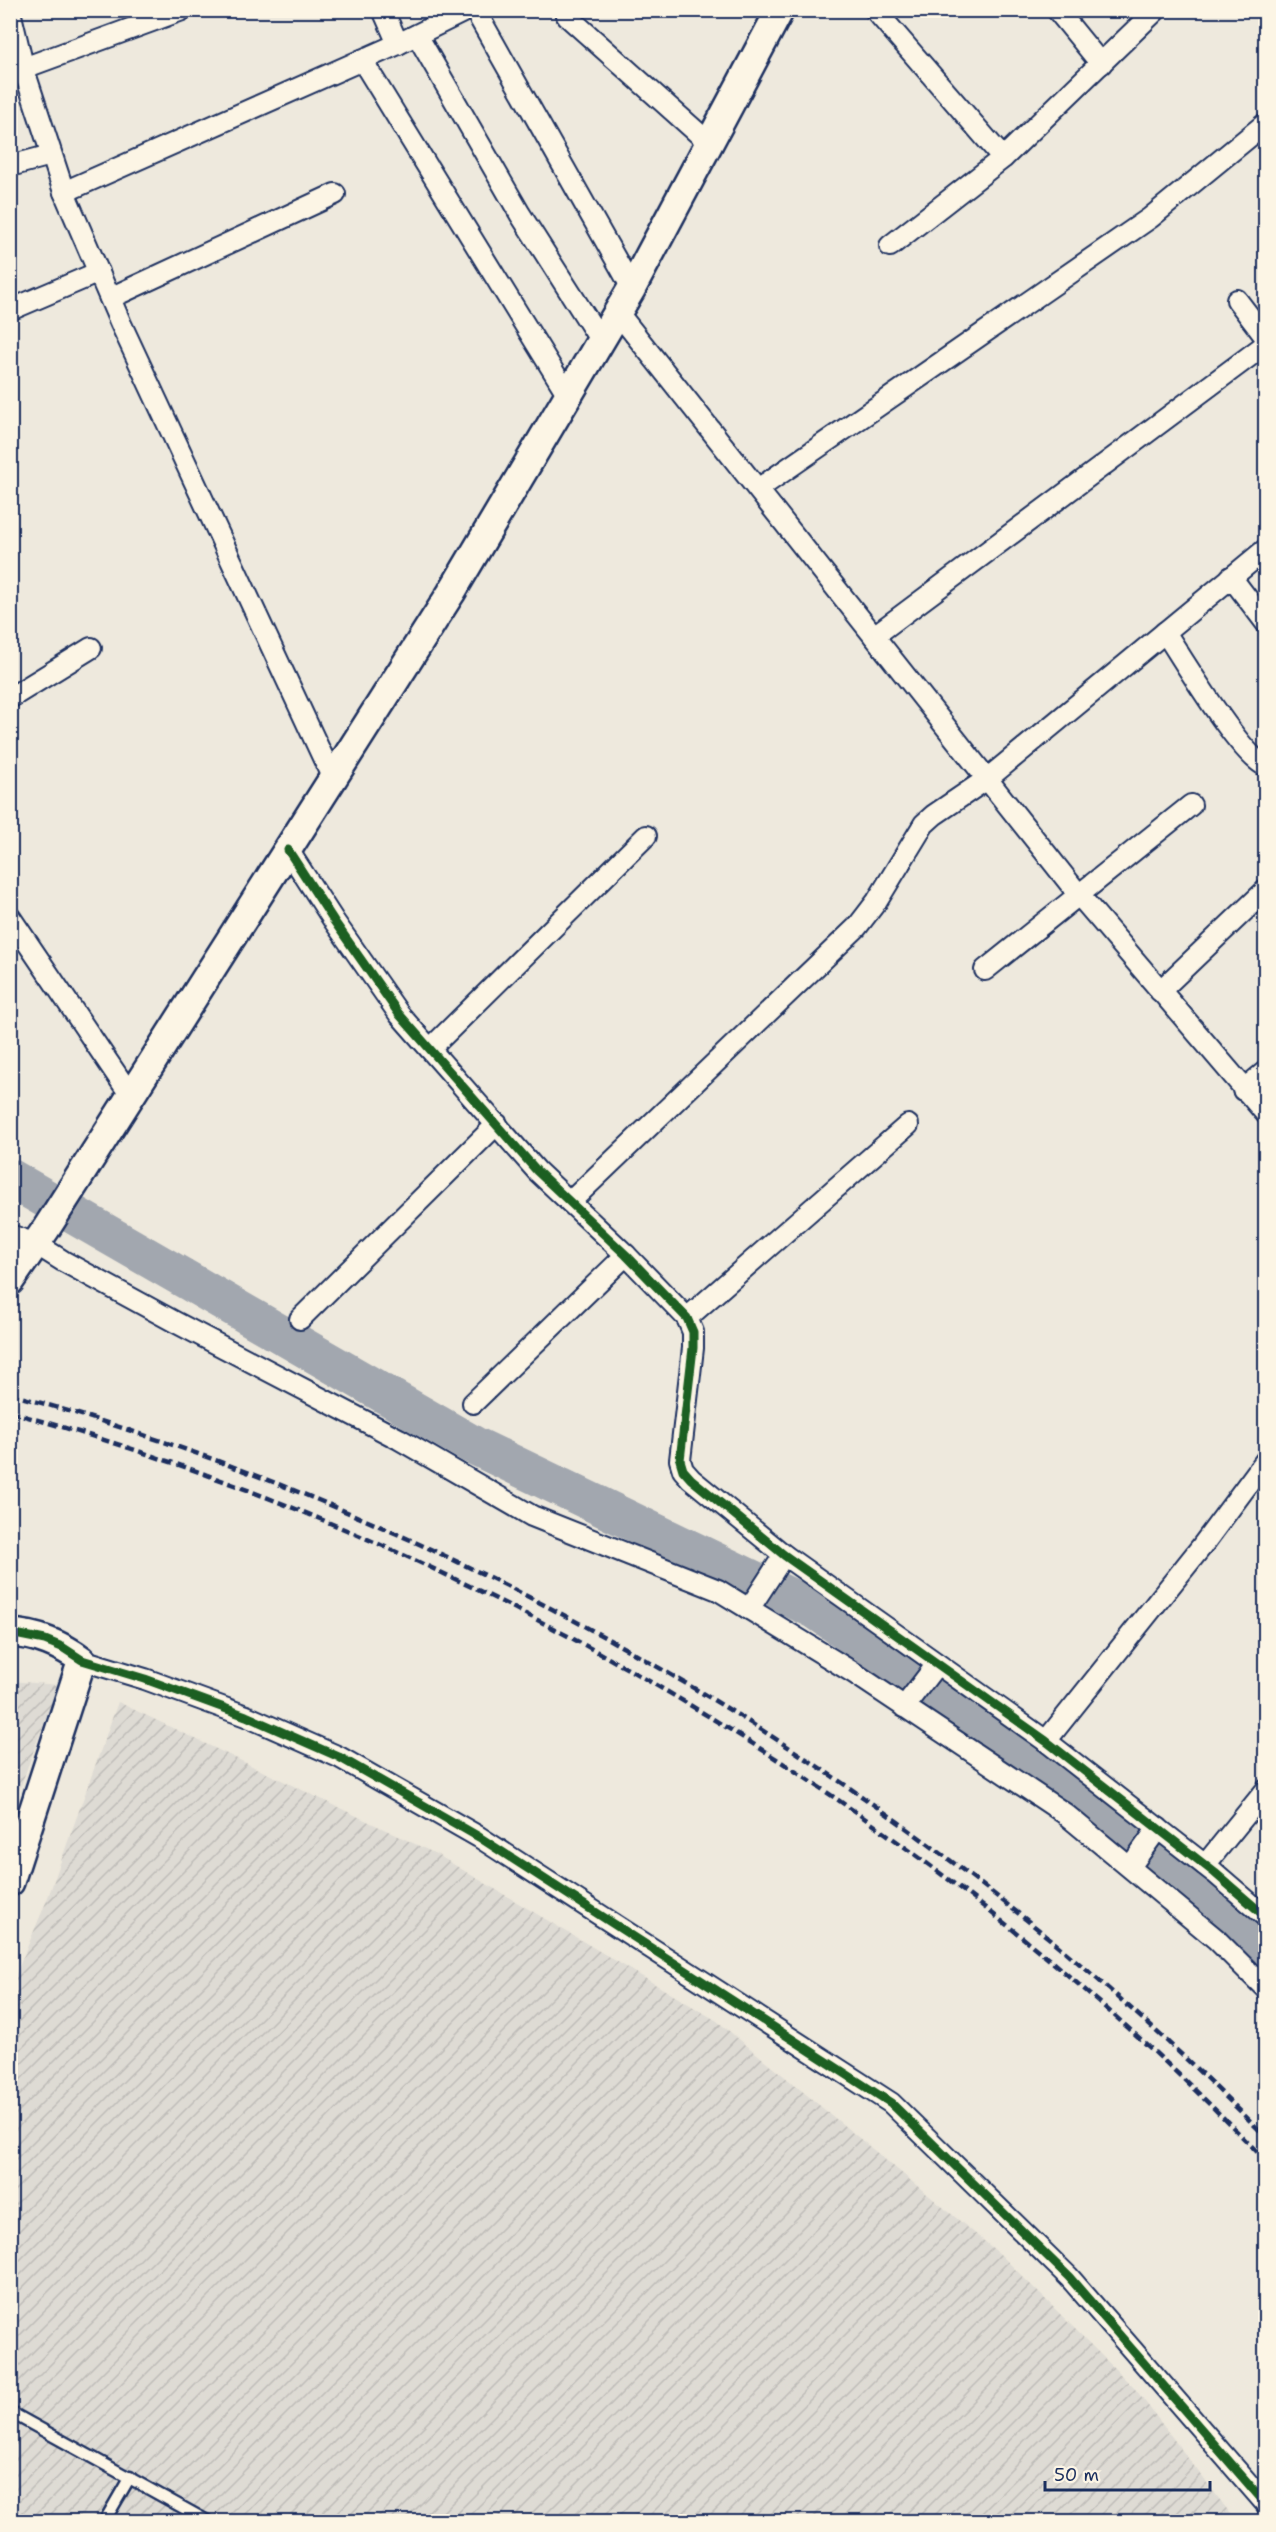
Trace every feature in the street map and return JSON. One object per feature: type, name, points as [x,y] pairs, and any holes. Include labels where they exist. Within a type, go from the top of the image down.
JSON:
[{"type":"street","points":[[17,72],[182,10]]},
{"type":"street","points":[[383,10],[398,44]]},
{"type":"street","points":[[64,192],[398,44],[467,10]]},
{"type":"street","points":[[476,10],[632,288]]},
{"type":"street","points":[[10,1281],[41,1237],[451,593],[618,313],[780,10]]},
{"type":"street","points":[[875,10],[1004,158]]},
{"type":"street","points":[[1058,10],[1101,64]]},
{"type":"street","points":[[890,246],[1004,158],[1156,10]]},
{"type":"street","points":[[10,11],[17,72],[64,192],[110,298],[333,779]]},
{"type":"street","points":[[567,16],[709,142]]},
{"type":"street","points":[[417,35],[520,214],[601,341]]},
{"type":"street","points":[[362,60],[568,395]]},
{"type":"street","points":[[758,489],[1150,218],[1266,123]]},
{"type":"street","points":[[10,166],[51,155]]},
{"type":"street","points":[[110,298],[335,194]]},
{"type":"street","points":[[10,310],[99,272]]},
{"type":"street","points":[[1237,300],[1266,338]]},
{"type":"street","points":[[618,313],[1079,895],[1243,1090],[1266,1114]]},
{"type":"street","points":[[874,636],[1266,344]]},
{"type":"street","points":[[570,1202],[857,927],[877,901],[924,824],[987,779],[1266,549]]},
{"type":"street","points":[[1231,577],[1266,623]]},
{"type":"street","points":[[1165,632],[1244,748],[1260,764],[1266,766]]},
{"type":"street","points":[[10,698],[91,648]]},
{"type":"street","points":[[985,969],[1191,805]]},
{"type":"street","points":[[431,1048],[646,836]]},
{"type":"street","points":[[288,850],[399,1014],[537,1171],[627,1255],[687,1318],[693,1332],[693,1348],[680,1443],[680,1460],[683,1470],[691,1479],[784,1555],[1046,1741],[1205,1865],[1266,1917]]},
{"type":"street","points":[[1160,991],[1266,890]]},
{"type":"street","points":[[10,916],[131,1096]]},
{"type":"street","points":[[1243,1090],[1266,1071]]},
{"type":"street","points":[[300,1319],[497,1124]]},
{"type":"street","points":[[687,1318],[908,1125]]},
{"type":"street","points":[[10,1235],[41,1237],[63,1261],[399,1439],[531,1516],[718,1590],[904,1707],[1064,1813],[1216,1939],[1266,1989]]},
{"type":"street","points":[[473,1403],[627,1255]]},
{"type":"street","points":[[1046,1741],[1202,1546],[1266,1460]]},
{"type":"street","points":[[749,1609],[784,1555]]},
{"type":"street","points":[[10,1633],[45,1640],[62,1647],[82,1660],[146,1679],[235,1712],[339,1757],[479,1837],[891,2103],[1069,2277],[1266,2504]]},
{"type":"street","points":[[10,1882],[82,1660]]},
{"type":"street","points":[[904,1707],[937,1664]]},
{"type":"street","points":[[1205,1865],[1266,1790]]},
{"type":"street","points":[[1130,1867],[1158,1828]]},
{"type":"lane","points":[[10,2412],[210,2522]]},
{"type":"lane","points":[[104,2522],[130,2477]]},
{"type":"shaded area","points":[[10,1681],[58,1685],[11,1812]]},
{"type":"shaded area","points":[[118,1702],[436,1854],[717,2021],[1001,2255],[1136,2390],[1236,2521],[11,2522],[11,1986],[47,1900]]},
{"type":"waterway","points":[[10,1178],[473,1445],[816,1610],[1067,1785],[1266,1955]]},
{"type":"railway","points":[[10,1394],[186,1449],[357,1517],[525,1595],[686,1684],[842,1783],[991,1892],[1133,2010],[1266,2137]]},
{"type":"railway","points":[[10,1412],[185,1467],[357,1535],[525,1614],[688,1704],[844,1804],[993,1914],[1134,2033],[1266,2161]]},
{"type":"cycle path","points":[[288,850],[399,1014],[537,1171],[626,1255],[687,1318],[693,1332],[693,1348],[680,1460],[683,1470],[691,1479],[784,1555],[1046,1741],[1215,1873],[1266,1917]]},
{"type":"cycle path","points":[[10,1633],[45,1640],[62,1647],[82,1660],[145,1679],[246,1716],[339,1757],[479,1837],[891,2103],[1069,2277],[1266,2504]]}]
